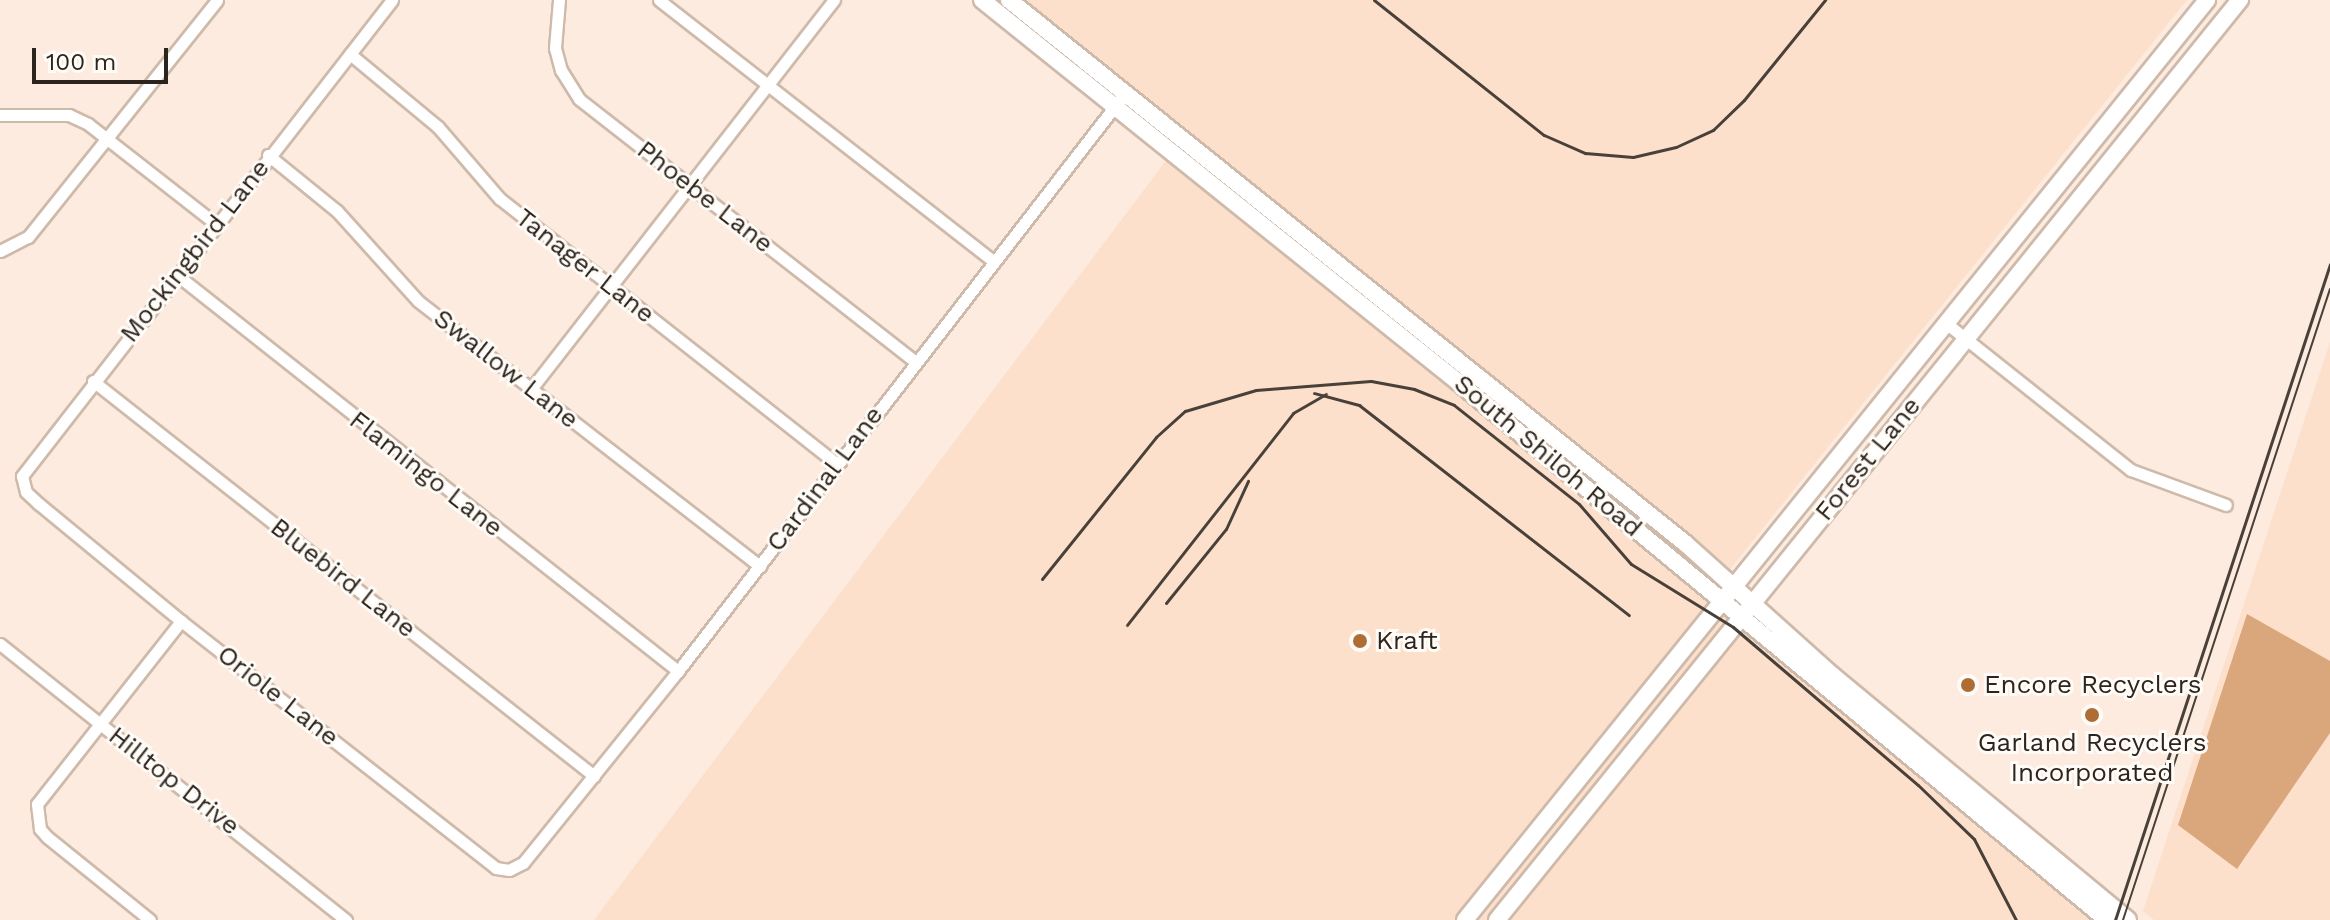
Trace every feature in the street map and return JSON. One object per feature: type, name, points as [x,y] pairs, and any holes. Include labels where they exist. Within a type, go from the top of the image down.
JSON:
[{"type":"main road","name":"South Shiloh Road","points":[[982,0],[1120,99],[1733,585],[1832,675],[2128,920]]},
{"type":"main road","name":"South Shiloh Road","points":[[1009,0],[1120,99],[2107,920]]},
{"type":"main road","name":"Forest Lane","points":[[1465,920],[2207,0]]},
{"type":"main road","name":"Forest Lane","points":[[1497,920],[2240,0]]},
{"type":"main road","points":[[2185,27],[2205,44]]},
{"type":"main road","points":[[2031,219],[2051,234]]},
{"type":"street","points":[[0,251],[28,237],[217,0]]},
{"type":"street","name":"Mockingbird Lane","points":[[39,504],[26,492],[23,468],[392,0]]},
{"type":"street","name":"Phoebe Lane","points":[[559,0],[555,48],[567,84],[579,99],[914,361]]},
{"type":"street","points":[[659,0],[993,261]]},
{"type":"street","points":[[531,389],[834,0]]},
{"type":"street","name":"Tanager Lane","points":[[350,54],[438,127],[499,198],[835,462]]},
{"type":"street","name":"Cardinal Lane","points":[[523,863],[678,671],[760,566],[835,462],[1120,99]]},
{"type":"street","points":[[0,115],[69,115],[108,139],[216,224]]},
{"type":"street","name":"Swallow Lane","points":[[268,155],[337,211],[418,301],[760,566]]},
{"type":"street","name":"Flamingo Lane","points":[[177,275],[678,671]]},
{"type":"street","points":[[1946,323],[2131,470],[2226,505]]},
{"type":"street","name":"Bluebird Lane","points":[[93,381],[594,776]]},
{"type":"street","name":"Oriole Lane","points":[[39,504],[181,621],[496,868],[509,870],[523,863]]},
{"type":"street","points":[[150,920],[47,837],[37,818],[42,795],[181,621]]},
{"type":"street","name":"Hilltop Drive","points":[[0,644],[346,920]]},
{"type":"shaded area","points":[[1025,0],[2187,0],[1707,598],[2094,920],[594,920],[1186,134]]},
{"type":"shaded area","points":[[2330,342],[2330,920],[2154,920],[2143,911]]},
{"type":"shaded area","points":[[2247,614],[2330,661],[2330,733],[2237,869],[2178,825]]},
{"type":"tram line","points":[[2123,920],[2330,289]]},
{"type":"railway","points":[[1374,0],[1544,135],[1585,153],[1633,157],[1676,147],[1713,130],[1744,100],[1825,0]]},
{"type":"railway","points":[[2115,920],[2330,264]]},
{"type":"railway","points":[[1042,579],[1156,437],[1185,411],[1256,390],[1371,381],[1414,389],[1454,405],[1579,504],[1631,564],[1733,627],[1918,785],[1974,839],[2016,920]]},
{"type":"railway","points":[[1314,393],[1359,405],[1629,615]]},
{"type":"railway","points":[[1127,625],[1293,413],[1326,394]]},
{"type":"railway","points":[[1166,603],[1226,529],[1248,481]]},
{"type":"place","name":"Kraft","points":[[1360,641]]},
{"type":"place","name":"Encore Recyclers","points":[[1968,685]]},
{"type":"place","name":"Garland Recyclers Incorporated","points":[[2092,715]]}]
